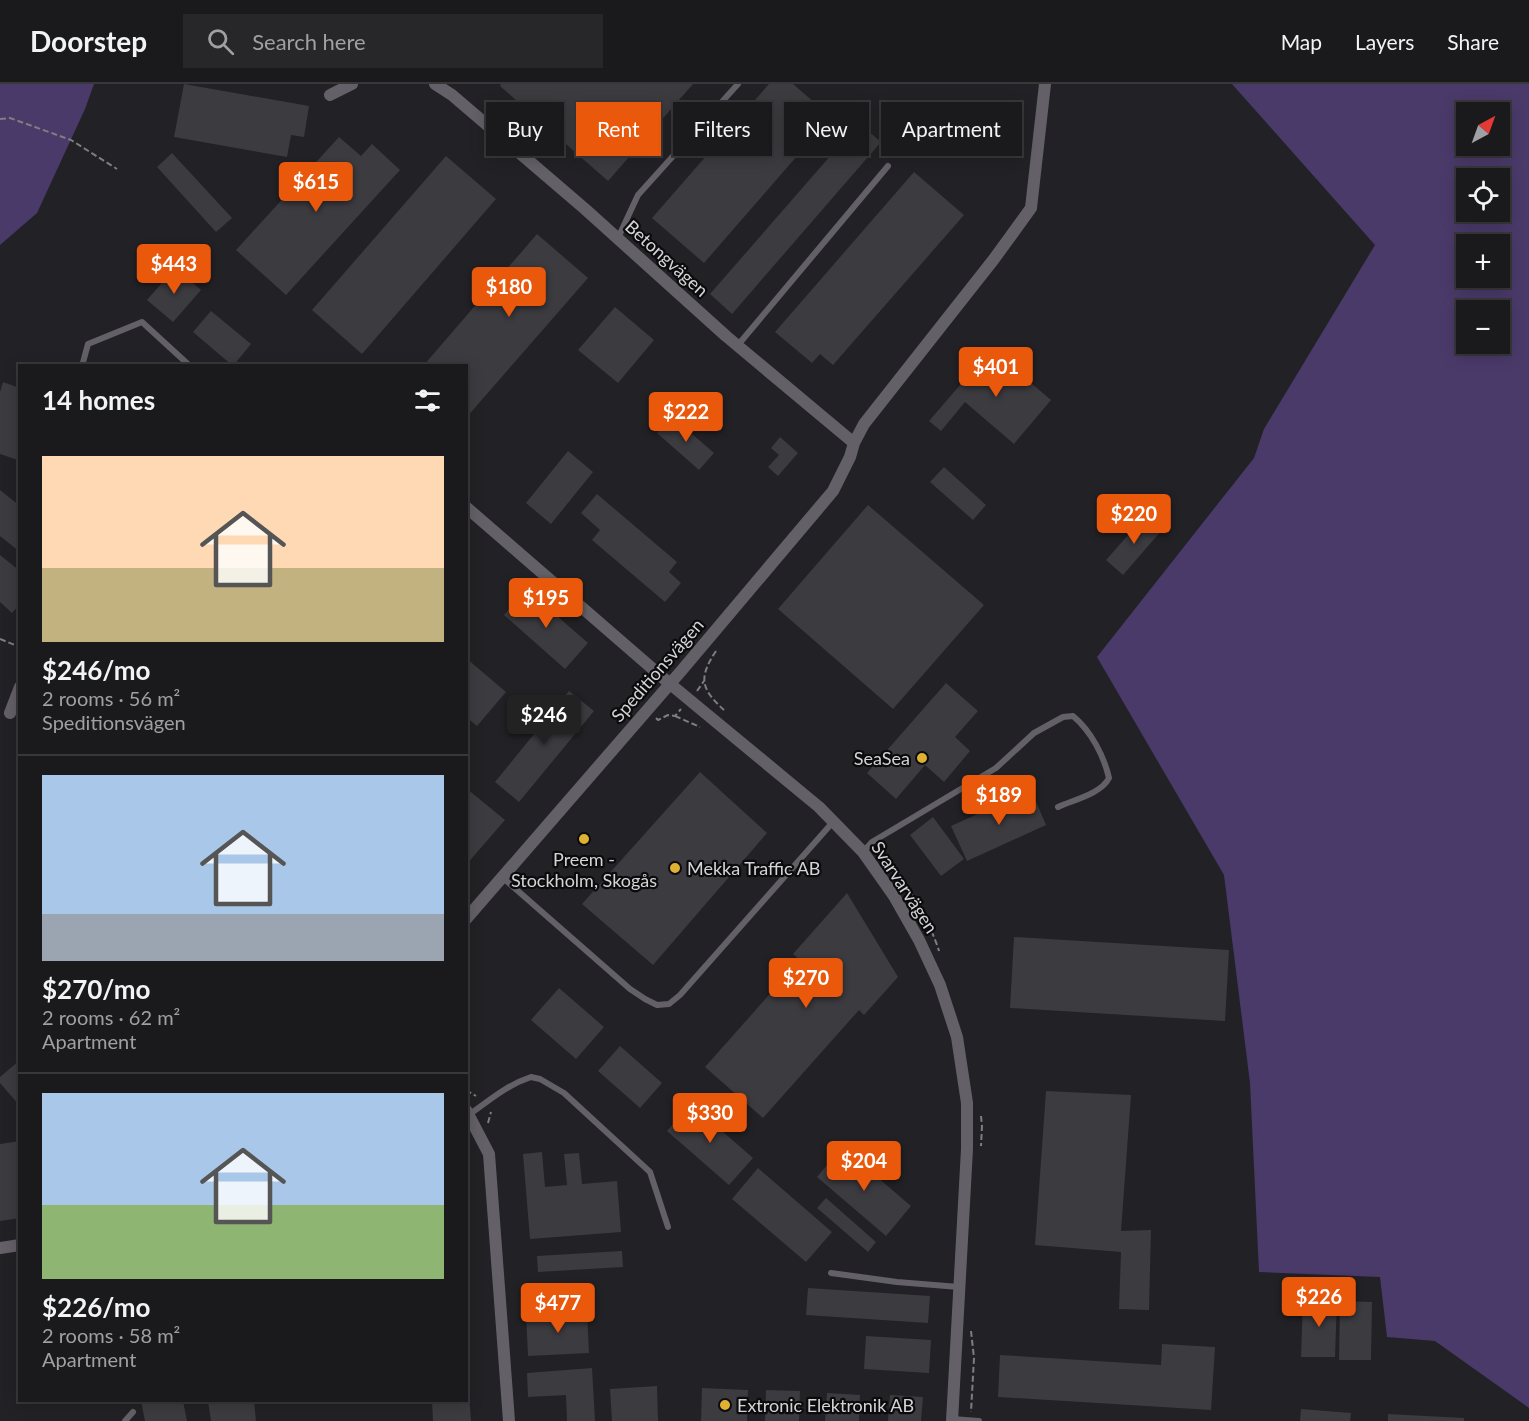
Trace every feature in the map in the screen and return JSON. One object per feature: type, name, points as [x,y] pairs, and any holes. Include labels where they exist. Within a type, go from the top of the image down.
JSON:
[{"type":"street","points":[[330,95],[352,84]]},
{"type":"street","name":"Betongvägen","points":[[435,84],[452,95],[738,345],[854,443]]},
{"type":"street","points":[[854,443],[864,424],[994,259],[1031,208],[1045,84]]},
{"type":"street","name":"Speditionsvägen","points":[[468,917],[682,670],[832,491],[850,457],[854,443]]},
{"type":"street","name":"Svarvarvägen","points":[[468,511],[669,683],[819,807],[863,852],[894,896],[920,940],[940,985],[957,1037],[967,1103],[967,1149],[952,1420]]},
{"type":"street","points":[[10,713],[18,692]]},
{"type":"street","points":[[468,1112],[489,1154],[509,1421]]},
{"type":"street","points":[[0,1248],[18,1245]]},
{"type":"lane","points":[[618,239],[638,195],[738,84]]},
{"type":"lane","points":[[738,345],[888,166]]},
{"type":"lane","points":[[83,364],[88,344],[142,322],[188,364]]},
{"type":"lane","points":[[863,852],[872,842],[996,768],[1034,733],[1063,717],[1073,716],[1087,731],[1110,778],[1106,784],[1092,792],[1058,807]]},
{"type":"lane","points":[[502,877],[630,989],[657,1005],[669,1004],[833,822]]},
{"type":"lane","points":[[468,1112],[521,1080],[531,1077],[553,1085],[650,1172],[668,1227]]},
{"type":"lane","points":[[831,1273],[959,1287]]},
{"type":"lane","points":[[125,1421],[133,1412]]},
{"type":"lane","points":[[952,1420],[979,1421]]},
{"type":"path","points":[[0,119],[10,118],[71,140],[117,169]]},
{"type":"path","points":[[0,639],[18,646]]},
{"type":"path","points":[[721,644],[706,667],[705,681],[709,696],[725,711]]},
{"type":"path","points":[[675,716],[700,727]]},
{"type":"path","points":[[872,842],[906,887],[933,930],[940,952]]},
{"type":"path","points":[[981,1115],[981,1149]]},
{"type":"path","points":[[970,1329],[974,1358],[971,1420]]},
{"type":"shaded area","points":[[0,84],[94,84],[85,109],[37,213],[0,245]]},
{"type":"shaded area","points":[[1232,84],[1529,84],[1529,1408],[1435,1341],[1387,1337],[1380,1277],[1259,1272],[1250,1083],[1224,875],[1097,657],[1254,458],[1264,429],[1375,245]]},
{"type":"building","points":[[184,84],[309,106],[304,137],[291,135],[287,157],[174,137]]},
{"type":"building","points":[[501,84],[693,84],[677,102],[673,102],[673,107],[661,121],[661,102],[576,102],[576,153],[564,142],[564,102],[518,102],[500,86]]},
{"type":"building","points":[[769,84],[793,84],[814,102],[784,102],[784,156],[797,156],[704,263],[652,218],[706,156],[772,156],[772,102],[753,102]]},
{"type":"building","points":[[869,132],[881,142],[869,156]]},
{"type":"building","points":[[339,137],[361,156],[372,144],[400,170],[286,295],[236,250]]},
{"type":"building","points":[[172,153],[232,218],[216,232],[157,167]]},
{"type":"building","points":[[446,156],[496,199],[362,354],[312,310]]},
{"type":"building","points":[[580,156],[630,156],[608,181]]},
{"type":"building","points":[[830,156],[869,156],[732,314],[710,294]]},
{"type":"building","points":[[914,172],[964,215],[833,365],[820,354],[812,363],[775,332]]},
{"type":"building","points":[[537,234],[588,278],[468,416],[468,364],[425,364]]},
{"type":"building","points":[[175,268],[201,290],[173,322],[147,300]]},
{"type":"building","points":[[615,307],[654,340],[618,383],[578,350]]},
{"type":"building","points":[[211,311],[251,344],[235,364],[231,364],[193,332]]},
{"type":"building","points":[[991,349],[1051,400],[1014,444],[965,402],[941,431],[929,421]]},
{"type":"building","points":[[3,382],[18,387],[18,460],[0,454],[0,392]]},
{"type":"building","points":[[681,416],[695,428],[691,433],[714,453],[699,470],[657,433],[664,424],[670,429]]},
{"type":"building","points":[[780,437],[798,453],[778,476],[768,467],[779,455],[771,448]]},
{"type":"building","points":[[568,451],[593,472],[551,524],[526,503]]},
{"type":"building","points":[[944,467],[986,505],[973,520],[930,482]]},
{"type":"building","points":[[0,490],[18,504],[18,550],[0,536]]},
{"type":"building","points":[[597,494],[677,562],[669,572],[681,583],[665,602],[592,540],[600,530],[581,513]]},
{"type":"building","points":[[868,505],[984,605],[893,709],[778,609]]},
{"type":"building","points":[[1145,516],[1162,530],[1123,575],[1106,560]]},
{"type":"building","points":[[0,555],[18,569],[18,606],[12,613],[0,602]]},
{"type":"building","points":[[526,589],[588,643],[565,669],[504,615]]},
{"type":"building","points":[[468,660],[506,692],[477,726],[468,719]]},
{"type":"building","name":"SeaSea","points":[[946,683],[978,711],[955,737],[970,751],[944,782],[925,765],[896,799],[867,773]]},
{"type":"building","points":[[569,691],[594,711],[519,802],[495,782]]},
{"type":"building","name":"Mekka Traffic AB","points":[[700,772],[767,833],[653,965],[582,904]]},
{"type":"building","points":[[468,790],[505,820],[468,863]]},
{"type":"building","points":[[1031,790],[1046,825],[967,861],[951,826]]},
{"type":"building","points":[[933,817],[964,859],[941,876],[910,835]]},
{"type":"building","points":[[847,893],[898,977],[864,1015],[859,1010],[763,1118],[705,1067],[800,960],[793,954]]},
{"type":"building","points":[[1014,937],[1229,950],[1225,1021],[1010,1008]]},
{"type":"building","points":[[559,988],[604,1027],[576,1059],[531,1020]]},
{"type":"building","points":[[620,1046],[662,1083],[640,1108],[598,1071]]},
{"type":"building","points":[[18,1062],[18,1104],[0,1083],[0,1077]]},
{"type":"building","points":[[1046,1091],[1131,1095],[1121,1231],[1151,1230],[1149,1310],[1119,1309],[1121,1252],[1035,1245]]},
{"type":"building","points":[[691,1104],[753,1158],[729,1185],[667,1131]]},
{"type":"building","points":[[18,1141],[18,1218],[0,1221],[0,1144]]},
{"type":"building","points":[[842,1147],[911,1206],[886,1236],[817,1177]]},
{"type":"building","points":[[542,1152],[545,1187],[567,1185],[564,1154],[579,1153],[582,1184],[617,1181],[621,1232],[530,1239],[523,1154]]},
{"type":"building","points":[[758,1168],[832,1232],[806,1262],[732,1199]]},
{"type":"building","points":[[826,1198],[876,1242],[868,1252],[817,1208]]},
{"type":"building","points":[[622,1251],[623,1267],[538,1272],[537,1256]]},
{"type":"building","points":[[808,1288],[930,1296],[928,1323],[806,1315]]},
{"type":"building","points":[[1303,1299],[1337,1300],[1335,1357],[1301,1357]]},
{"type":"building","points":[[1340,1301],[1372,1302],[1371,1360],[1339,1360]]},
{"type":"building","points":[[587,1311],[589,1353],[528,1356],[526,1314]]},
{"type":"building","points":[[866,1336],[931,1340],[929,1373],[864,1369]]},
{"type":"building","points":[[1162,1344],[1215,1347],[1211,1410],[998,1397],[1000,1355],[1161,1365]]},
{"type":"building","points":[[592,1368],[595,1421],[567,1421],[566,1395],[528,1397],[527,1373]]},
{"type":"building","points":[[468,1383],[471,1421],[433,1421],[432,1402],[468,1402]]},
{"type":"building","points":[[657,1386],[658,1421],[612,1421],[610,1389]]},
{"type":"building","name":"Extronic Elektronik AB","points":[[702,1388],[748,1390],[747,1421],[701,1421]]},
{"type":"building","points":[[766,1390],[800,1391],[799,1421],[765,1421]]},
{"type":"building","points":[[827,1393],[860,1395],[859,1421],[825,1421]]},
{"type":"building","points":[[890,1395],[923,1397],[921,1421],[888,1421]]},
{"type":"building","points":[[141,1402],[183,1402],[187,1421],[145,1421]]},
{"type":"building","points":[[208,1402],[254,1402],[256,1421],[211,1421]]},
{"type":"building","points":[[1301,1409],[1351,1413],[1350,1421],[1300,1421]]},
{"type":"building","points":[[1388,1414],[1464,1418],[1464,1421],[1388,1421]]},
{"type":"place","name":"SeaSea","points":[[922,758]]},
{"type":"place","name":"Preem - Stockholm, Skogås","points":[[584,839]]},
{"type":"place","name":"Mekka Traffic AB","points":[[675,868]]},
{"type":"place","name":"Extronic Elektronik AB","points":[[725,1405]]}]
